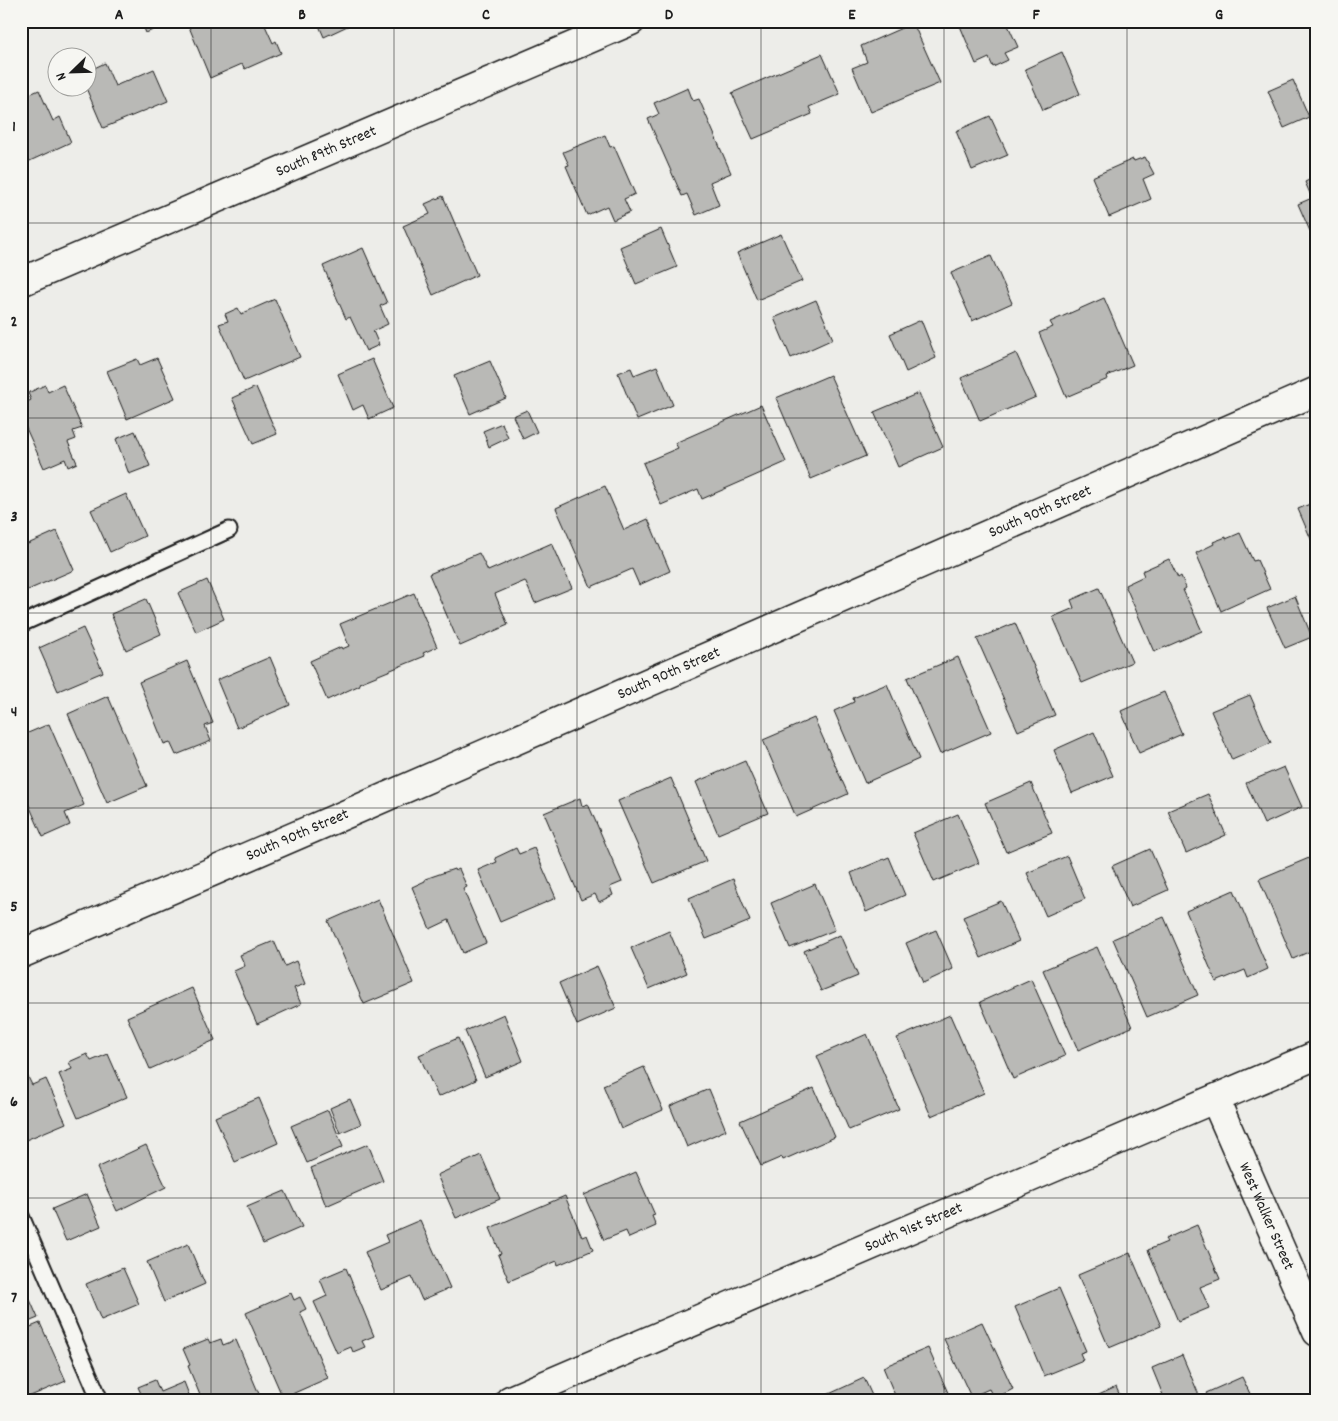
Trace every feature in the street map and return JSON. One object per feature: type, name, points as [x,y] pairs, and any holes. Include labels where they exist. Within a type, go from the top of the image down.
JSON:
[{"type":"street","name":"South 89th Street","points":[[21,282],[632,21]]},
{"type":"street","name":"South 90th Street","points":[[21,954],[1317,391]]},
{"type":"street","name":"South 91st Street","points":[[510,1400],[1317,1055]]},
{"type":"street","name":"West Walker Street","points":[[1215,1099],[1317,1332]]},
{"type":"lane","points":[[21,624],[229,530]]},
{"type":"lane","points":[[21,1216],[100,1400]]},
{"type":"building","points":[[141,21],[171,21],[171,22],[146,33]]},
{"type":"building","points":[[263,21],[273,43],[276,41],[281,53],[245,69],[242,64],[210,78],[187,22]]},
{"type":"building","points":[[317,21],[358,21],[324,37]]},
{"type":"building","points":[[958,21],[1006,21],[1018,47],[1004,53],[1008,60],[993,67],[989,58],[976,64]]},
{"type":"building","points":[[913,23],[940,83],[871,112],[852,68],[867,62],[861,46]]},
{"type":"building","points":[[1062,52],[1080,94],[1043,110],[1025,69]]},
{"type":"building","points":[[822,54],[840,94],[809,107],[812,114],[753,139],[732,93]]},
{"type":"building","points":[[105,63],[115,86],[154,69],[168,101],[103,128],[90,98],[98,98],[98,66]]},
{"type":"building","points":[[1293,80],[1309,117],[1284,128],[1268,91]]},
{"type":"building","points":[[688,88],[693,101],[699,99],[731,173],[710,182],[719,205],[696,215],[687,194],[682,196],[648,119],[659,114],[654,103]]},
{"type":"building","points":[[39,90],[53,121],[60,117],[71,142],[21,165],[21,104],[24,103],[21,98]]},
{"type":"building","points":[[990,116],[1008,155],[972,170],[956,131]]},
{"type":"building","points":[[605,135],[610,147],[614,146],[635,194],[624,199],[630,212],[613,220],[607,206],[587,215],[566,166],[569,165],[563,152]]},
{"type":"building","points":[[1145,157],[1154,174],[1143,179],[1151,199],[1109,217],[1092,177],[1133,159],[1134,161]]},
{"type":"building","points":[[1317,176],[1317,247],[1298,204],[1312,198],[1305,182]]},
{"type":"building","points":[[443,196],[477,275],[433,295],[403,226],[430,214],[425,204]]},
{"type":"building","points":[[661,229],[677,267],[636,284],[620,247]]},
{"type":"building","points":[[781,234],[802,281],[757,300],[737,253]]},
{"type":"building","points":[[363,248],[387,303],[380,306],[388,324],[373,331],[379,345],[366,351],[350,317],[346,319],[323,266]]},
{"type":"building","points":[[991,256],[1012,303],[972,321],[951,273]]},
{"type":"building","points":[[1104,298],[1133,365],[1107,376],[1108,379],[1066,397],[1039,333],[1053,327],[1050,322]]},
{"type":"building","points":[[275,299],[300,357],[244,381],[219,324],[228,321],[225,314],[238,308],[241,314]]},
{"type":"building","points":[[816,300],[833,339],[791,358],[774,318]]},
{"type":"building","points":[[921,320],[936,358],[906,372],[890,334]]},
{"type":"building","points":[[1016,353],[1036,397],[980,421],[961,378]]},
{"type":"building","points":[[157,358],[175,398],[127,419],[107,371],[137,359],[140,365]]},
{"type":"building","points":[[372,359],[393,408],[369,419],[363,405],[353,410],[338,374]]},
{"type":"building","points":[[490,361],[506,398],[470,414],[454,376]]},
{"type":"building","points":[[657,366],[673,405],[637,420],[618,373],[631,368],[634,375]]},
{"type":"building","points":[[830,375],[866,456],[811,479],[776,398]]},
{"type":"building","points":[[45,385],[48,392],[63,385],[82,428],[73,431],[76,439],[68,442],[77,463],[68,467],[65,459],[44,468],[21,417],[21,405],[31,400],[28,393]]},
{"type":"building","points":[[256,387],[277,434],[253,444],[232,398]]},
{"type":"building","points":[[919,393],[943,447],[898,467],[874,412]]},
{"type":"building","points":[[761,405],[786,462],[702,499],[698,489],[661,505],[643,463],[678,448],[675,443]]},
{"type":"building","points":[[527,410],[537,432],[523,439],[513,416]]},
{"type":"building","points":[[502,423],[508,438],[489,447],[483,431]]},
{"type":"building","points":[[135,431],[150,466],[129,474],[116,439]]},
{"type":"building","points":[[605,486],[624,530],[648,519],[670,571],[639,585],[632,569],[591,587],[556,508]]},
{"type":"building","points":[[126,494],[145,536],[110,552],[91,510]]},
{"type":"building","points":[[1317,501],[1317,553],[1298,509]]},
{"type":"building","points":[[57,531],[74,570],[21,593],[21,547]]},
{"type":"building","points":[[1240,533],[1253,561],[1257,560],[1270,589],[1221,611],[1196,553],[1214,544],[1213,542]]},
{"type":"building","points":[[552,543],[572,588],[535,603],[525,581],[495,594],[508,625],[460,646],[429,574],[479,553],[488,571]]},
{"type":"building","points":[[1169,559],[1178,578],[1181,576],[1186,588],[1183,590],[1202,631],[1154,652],[1125,585],[1144,576],[1142,571]]},
{"type":"building","points":[[207,580],[224,619],[196,632],[178,593]]},
{"type":"building","points":[[1099,588],[1132,662],[1082,683],[1053,617],[1074,608],[1071,600]]},
{"type":"building","points":[[414,593],[437,647],[423,653],[425,656],[359,683],[360,685],[327,700],[310,661],[341,647],[342,649],[349,646],[340,624]]},
{"type":"building","points":[[1295,596],[1312,637],[1285,648],[1267,608]]},
{"type":"building","points":[[146,599],[161,634],[126,650],[111,614]]},
{"type":"building","points":[[1015,623],[1055,715],[1018,731],[977,639]]},
{"type":"building","points":[[83,628],[103,672],[58,691],[39,648]]},
{"type":"building","points":[[270,657],[290,705],[237,728],[217,680]]},
{"type":"building","points":[[958,657],[991,732],[940,754],[907,678]]},
{"type":"building","points":[[187,661],[213,723],[205,726],[211,741],[176,755],[170,742],[164,744],[139,682]]},
{"type":"building","points":[[887,684],[919,759],[865,783],[834,711],[854,702],[853,698]]},
{"type":"building","points":[[1164,692],[1182,734],[1139,753],[1121,711]]},
{"type":"building","points":[[1250,695],[1271,743],[1232,760],[1211,711]]},
{"type":"building","points":[[108,696],[147,786],[107,803],[68,714]]},
{"type":"building","points":[[814,718],[848,794],[796,817],[763,740]]},
{"type":"building","points":[[49,724],[84,805],[65,813],[70,825],[43,837],[21,787],[21,736]]},
{"type":"building","points":[[1094,732],[1113,776],[1072,793],[1054,750]]},
{"type":"building","points":[[745,761],[768,813],[718,834],[696,782]]},
{"type":"building","points":[[1284,767],[1302,807],[1264,824],[1246,783]]},
{"type":"building","points":[[671,778],[706,861],[654,883],[618,801]]},
{"type":"building","points":[[1031,783],[1052,833],[1006,852],[985,803]]},
{"type":"building","points":[[1208,794],[1226,835],[1186,853],[1168,811]]},
{"type":"building","points":[[580,798],[582,806],[588,804],[622,882],[610,887],[613,895],[599,902],[595,894],[581,900],[544,813]]},
{"type":"building","points":[[958,814],[979,863],[934,882],[913,833]]},
{"type":"building","points":[[516,848],[519,854],[534,848],[556,898],[500,922],[478,870],[497,862],[495,858]]},
{"type":"building","points":[[1150,849],[1168,890],[1130,907],[1112,866]]},
{"type":"building","points":[[1067,856],[1085,899],[1046,916],[1027,873]]},
{"type":"building","points":[[889,857],[905,895],[866,912],[851,873]]},
{"type":"building","points":[[1309,858],[1317,876],[1317,948],[1293,959],[1259,879]]},
{"type":"building","points":[[454,869],[455,871],[459,869],[467,887],[463,889],[486,943],[463,953],[449,920],[430,929],[412,887],[425,881],[425,879]]},
{"type":"building","points":[[733,879],[750,921],[706,939],[689,898]]},
{"type":"building","points":[[815,884],[835,930],[790,948],[771,903]]},
{"type":"building","points":[[1234,890],[1268,969],[1248,978],[1245,970],[1216,982],[1186,911]]},
{"type":"building","points":[[378,899],[414,983],[364,1004],[328,921]]},
{"type":"building","points":[[1001,901],[1019,941],[981,958],[963,917]]},
{"type":"building","points":[[1164,917],[1198,995],[1147,1017],[1113,939]]},
{"type":"building","points":[[936,930],[953,969],[923,983],[906,943]]},
{"type":"building","points":[[669,931],[687,973],[649,989],[631,948]]},
{"type":"building","points":[[840,935],[858,976],[821,991],[804,951]]},
{"type":"building","points":[[274,941],[285,966],[296,961],[305,984],[294,988],[301,1004],[257,1024],[234,971],[245,966],[240,955]]},
{"type":"building","points":[[1097,947],[1132,1027],[1078,1050],[1043,970]]},
{"type":"building","points":[[597,966],[616,1008],[577,1025],[559,983]]},
{"type":"building","points":[[1031,979],[1065,1056],[1013,1079],[980,1002]]},
{"type":"building","points":[[192,988],[215,1040],[150,1069],[127,1017]]},
{"type":"building","points":[[504,1014],[523,1061],[485,1077],[465,1031]]},
{"type":"building","points":[[950,1015],[984,1093],[931,1116],[897,1038]]},
{"type":"building","points":[[867,1034],[899,1109],[849,1130],[817,1056]]},
{"type":"building","points":[[458,1038],[476,1080],[438,1097],[419,1055]]},
{"type":"building","points":[[87,1054],[91,1061],[108,1054],[127,1097],[78,1118],[59,1074],[72,1069],[69,1062]]},
{"type":"building","points":[[644,1067],[663,1110],[621,1129],[603,1085]]},
{"type":"building","points":[[28,1077],[32,1085],[46,1079],[66,1123],[21,1142],[21,1080]]},
{"type":"building","points":[[814,1088],[835,1137],[783,1160],[782,1157],[761,1166],[740,1121]]},
{"type":"building","points":[[709,1089],[726,1130],[687,1147],[670,1106]]},
{"type":"building","points":[[259,1098],[278,1143],[235,1162],[215,1117]]},
{"type":"building","points":[[350,1099],[361,1124],[340,1133],[330,1108]]},
{"type":"building","points":[[328,1110],[343,1147],[307,1163],[291,1126]]},
{"type":"building","points":[[368,1144],[383,1181],[326,1206],[311,1168]]},
{"type":"building","points":[[146,1145],[166,1187],[117,1211],[97,1168]]},
{"type":"building","points":[[481,1155],[500,1199],[456,1218],[437,1175]]},
{"type":"building","points":[[636,1172],[655,1215],[652,1216],[656,1226],[629,1238],[626,1231],[604,1240],[584,1195]]},
{"type":"building","points":[[285,1191],[302,1227],[263,1244],[247,1207]]},
{"type":"building","points":[[87,1194],[101,1226],[66,1241],[52,1209]]},
{"type":"building","points":[[565,1196],[582,1237],[587,1235],[593,1250],[558,1265],[557,1261],[509,1281],[498,1255],[501,1254],[490,1228]]},
{"type":"building","points":[[420,1220],[450,1288],[422,1300],[412,1277],[381,1290],[365,1252],[388,1242],[385,1235]]},
{"type":"building","points":[[1197,1225],[1220,1279],[1200,1287],[1209,1308],[1178,1321],[1148,1250],[1167,1242],[1165,1239]]},
{"type":"building","points":[[188,1244],[205,1284],[164,1302],[147,1262]]},
{"type":"building","points":[[1130,1253],[1161,1326],[1109,1348],[1078,1275]]},
{"type":"building","points":[[123,1268],[139,1304],[101,1320],[86,1284]]},
{"type":"building","points":[[346,1268],[374,1336],[362,1341],[365,1347],[353,1352],[351,1347],[337,1353],[314,1302],[327,1296],[320,1279]]},
{"type":"building","points":[[1059,1288],[1086,1351],[1080,1353],[1083,1360],[1044,1376],[1015,1307]]},
{"type":"building","points":[[27,1293],[38,1318],[21,1325],[21,1295]]},
{"type":"building","points":[[291,1293],[294,1300],[300,1297],[306,1309],[300,1312],[328,1378],[283,1398],[246,1313]]},
{"type":"building","points":[[982,1322],[1013,1389],[994,1399],[989,1389],[971,1397],[944,1339]]},
{"type":"building","points":[[40,1323],[66,1381],[21,1400],[21,1331]]},
{"type":"building","points":[[208,1339],[210,1343],[221,1339],[223,1345],[236,1340],[259,1394],[246,1400],[202,1400],[183,1349]]},
{"type":"building","points":[[928,1348],[949,1395],[937,1400],[897,1400],[883,1367]]},
{"type":"building","points":[[1182,1355],[1199,1395],[1189,1400],[1165,1400],[1152,1368]]},
{"type":"building","points":[[1242,1377],[1253,1400],[1210,1400],[1206,1393]]},
{"type":"building","points":[[864,1378],[874,1400],[816,1400]]},
{"type":"building","points":[[155,1380],[160,1392],[184,1382],[191,1400],[144,1400],[138,1387]]},
{"type":"building","points":[[1116,1387],[1122,1400],[1088,1400]]}]
